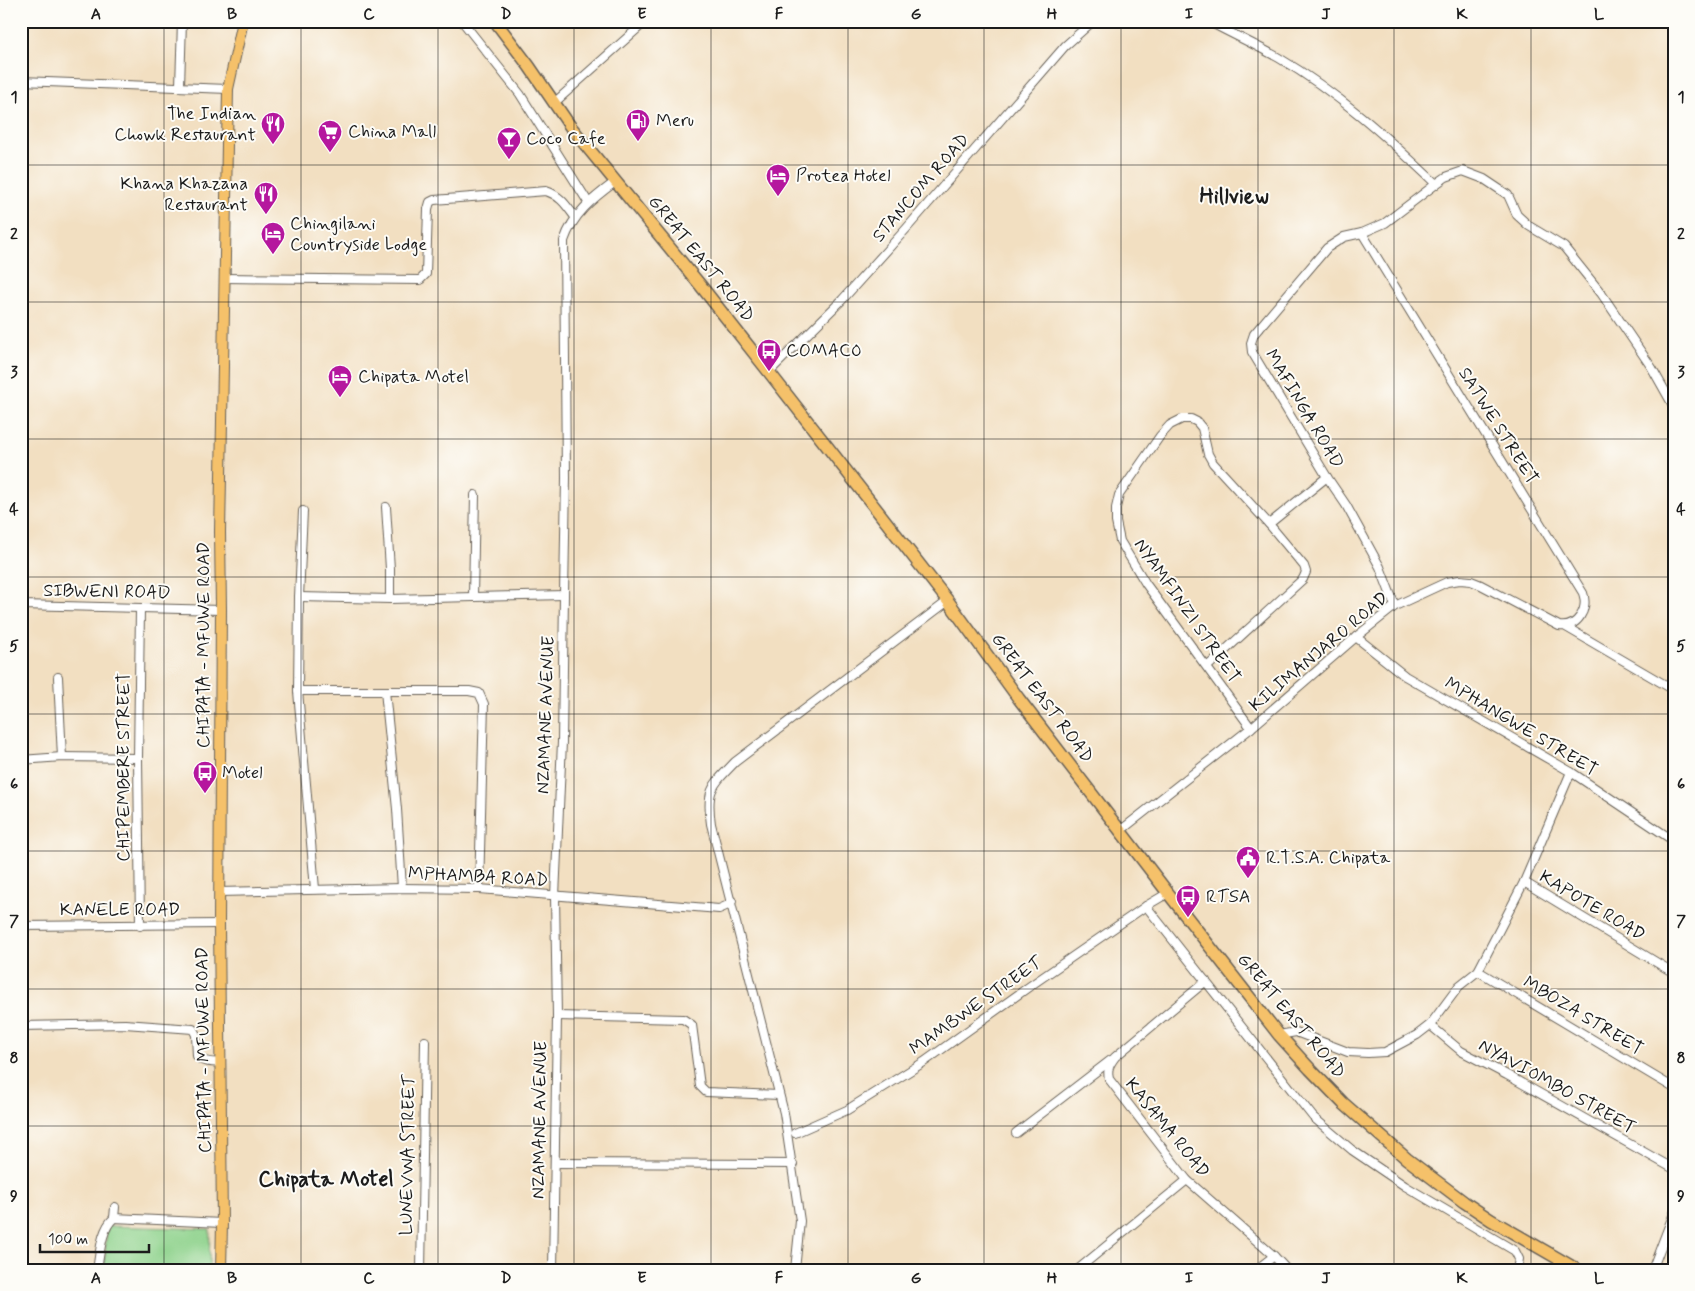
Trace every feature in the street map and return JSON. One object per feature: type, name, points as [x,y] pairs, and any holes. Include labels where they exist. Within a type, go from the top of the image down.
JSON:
[{"type":"highway","name":"GREAT EAST ROAD","points":[[487,21],[539,82]]},
{"type":"highway","name":"GREAT EAST ROAD","points":[[495,21],[529,66],[570,126],[769,372],[948,602],[1019,699],[1279,1035],[1343,1103],[1407,1160],[1491,1220],[1578,1270]]},
{"type":"main road","name":"CHIPATA - MFUWE ROAD","points":[[221,1270],[219,924],[220,532],[228,89],[243,21]]},
{"type":"street","points":[[180,86],[182,21]]},
{"type":"street","points":[[462,21],[520,94],[588,202]]},
{"type":"street","points":[[554,103],[646,21]]},
{"type":"street","points":[[717,21],[722,24],[728,24],[731,21]]},
{"type":"street","name":"STANCOM ROAD","points":[[769,372],[848,292],[906,229],[1065,46],[1093,21]]},
{"type":"street","points":[[1208,21],[1279,59],[1327,90],[1368,122],[1436,184]]},
{"type":"street","points":[[21,81],[228,89]]},
{"type":"street","name":"MAFINGA ROAD","points":[[1395,606],[1380,567],[1346,505],[1327,477],[1252,352],[1251,343],[1254,334],[1327,248],[1344,237],[1362,233],[1385,223],[1446,177],[1463,171],[1484,179],[1508,195],[1517,215],[1529,226],[1564,247],[1601,293],[1652,368],[1674,407]]},
{"type":"street","name":"NZAMANE AVENUE","points":[[553,1270],[557,1016],[555,896],[562,742],[566,478],[564,241],[575,217],[588,202],[614,182]]},
{"type":"street","points":[[225,278],[420,280],[426,274],[428,209],[430,202],[434,200],[546,191],[562,199],[575,217]]},
{"type":"street","name":"SATWE STREET","points":[[1362,233],[1583,593],[1585,606],[1582,612],[1573,624],[1563,626]]},
{"type":"street","name":"NYAMFINZI STREET","points":[[1251,728],[1146,584],[1120,541],[1116,508],[1119,495],[1160,436],[1170,425],[1182,419],[1191,419],[1202,428],[1208,454],[1213,463],[1269,524]]},
{"type":"street","points":[[1207,667],[1304,579],[1306,572],[1304,566],[1269,524],[1327,477]]},
{"type":"street","points":[[473,597],[475,495]]},
{"type":"street","points":[[386,507],[390,599]]},
{"type":"street","points":[[303,511],[299,597],[298,691],[315,890]]},
{"type":"street","name":"KILIMANJARO ROAD","points":[[1120,831],[1251,728],[1356,637],[1395,606],[1447,582],[1471,581],[1563,626],[1674,690]]},
{"type":"street","points":[[299,597],[390,599],[564,595]]},
{"type":"street","points":[[795,1270],[800,1221],[793,1164],[780,1095],[712,824],[708,804],[710,792],[719,779],[736,762],[948,602]]},
{"type":"street","name":"SIBWENI ROAD","points":[[21,605],[221,610]]},
{"type":"street","name":"CHIPEMBERE STREET","points":[[140,609],[138,758],[140,926]]},
{"type":"street","name":"MPHANGWE STREET","points":[[1356,637],[1405,676],[1571,772],[1674,840]]},
{"type":"street","points":[[58,677],[62,757]]},
{"type":"street","points":[[298,691],[385,690],[478,693],[482,698],[479,889]]},
{"type":"street","points":[[385,690],[397,809],[402,888]]},
{"type":"street","points":[[21,760],[62,757],[138,758]]},
{"type":"street","points":[[1524,882],[1571,772]]},
{"type":"street","name":"KAPOTE ROAD","points":[[1279,1035],[1296,1032],[1348,1052],[1368,1053],[1385,1052],[1417,1035],[1430,1025],[1459,986],[1478,971],[1524,882],[1674,973]]},
{"type":"street","name":"MPHAMBA ROAD","points":[[219,892],[402,888],[479,889],[719,909],[732,901]]},
{"type":"street","name":"MAMBWE STREET","points":[[795,1133],[846,1110],[924,1062],[1146,906],[1168,893]]},
{"type":"street","points":[[1146,906],[1313,1117],[1352,1150],[1405,1186],[1515,1251],[1519,1259],[1517,1270]]},
{"type":"street","name":"KANELE ROAD","points":[[21,926],[219,924]]},
{"type":"street","name":"MBOZA STREET","points":[[1478,971],[1674,1088]]},
{"type":"street","points":[[1016,1133],[1115,1057],[1206,981]]},
{"type":"street","points":[[557,1016],[683,1019],[692,1025],[700,1086],[703,1090],[706,1092],[780,1095]]},
{"type":"street","points":[[21,1026],[125,1024],[193,1029],[196,1035],[197,1056],[202,1060],[221,1063]]},
{"type":"street","name":"NYAVIOMBO STREET","points":[[1430,1025],[1461,1051],[1674,1169]]},
{"type":"street","name":"LUNEVWA STREET","points":[[421,1270],[425,1041]]},
{"type":"street","name":"KASAMA ROAD","points":[[1115,1057],[1107,1071],[1109,1079],[1187,1180],[1274,1256],[1286,1270]]},
{"type":"street","points":[[554,1163],[793,1164]]},
{"type":"street","points":[[1076,1270],[1187,1180]]},
{"type":"street","points":[[97,1270],[105,1232],[110,1221],[114,1218],[115,1207]]},
{"type":"street","points":[[1652,1270],[1674,1213]]},
{"type":"street","points":[[114,1218],[222,1222]]},
{"type":"street","points":[[1256,1270],[1274,1256]]},
{"type":"green space","points":[[107,1226],[210,1229],[209,1270],[104,1270]]},
{"type":"place","name":"Meru","points":[[638,142]]},
{"type":"place","name":"The Indian Chowk Restaurant","points":[[273,145]]},
{"type":"place","name":"China Mall","points":[[330,153]]},
{"type":"place","name":"Coco Cafe","points":[[509,160]]},
{"type":"place","name":"Protea Hotel","points":[[778,197]]},
{"type":"place","name":"Khana Khazana Restaurant","points":[[266,215]]},
{"type":"place","name":"Chingilani Countryside Lodge","points":[[273,255]]},
{"type":"place","name":"COMACO","points":[[769,372]]},
{"type":"place","name":"Chipata Motel","points":[[340,398]]},
{"type":"place","name":"Motel","points":[[205,794]]},
{"type":"place","name":"R.T.S.A. Chipata","points":[[1248,879]]},
{"type":"place","name":"RTSA","points":[[1188,918]]},
{"type":"district","name":"Hillview","points":[[1234,197]]},
{"type":"district","name":"Chipata Motel","points":[[326,1180]]}]
